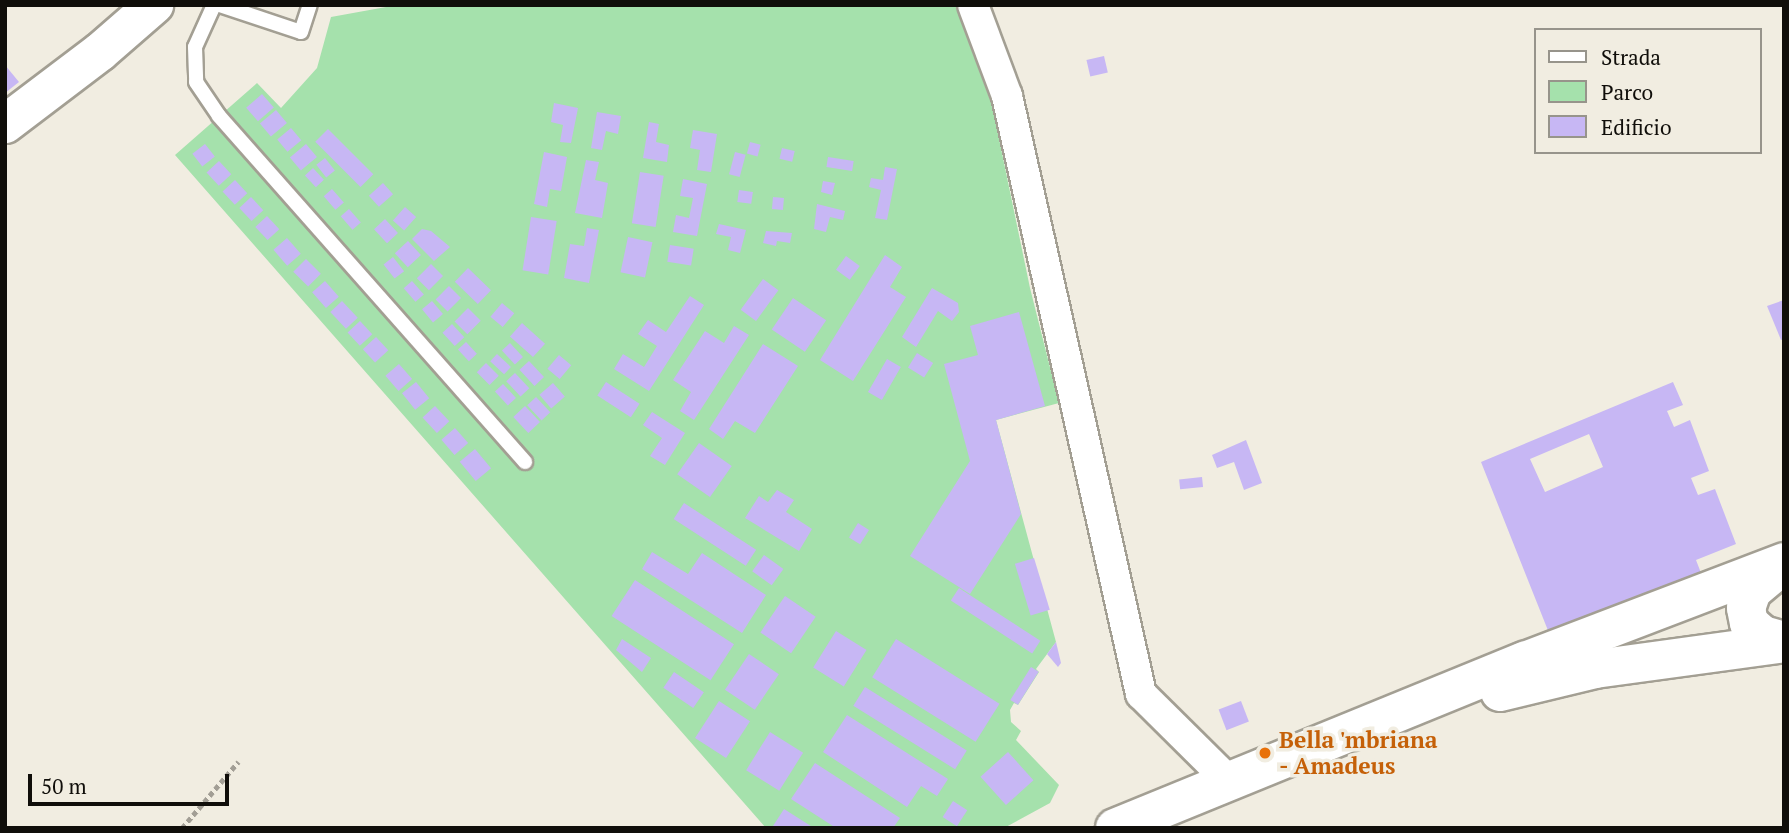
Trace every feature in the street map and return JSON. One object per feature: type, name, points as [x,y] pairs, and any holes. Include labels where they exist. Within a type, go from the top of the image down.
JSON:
[{"type":"main road","points":[[5,124],[100,52],[155,5]]},
{"type":"main road","points":[[1115,828],[1386,720],[1525,661],[1784,563]]},
{"type":"main road","points":[[1784,563],[1752,591],[1746,608],[1749,623],[1763,635],[1784,642]]},
{"type":"main road","points":[[1386,720],[1595,669],[1784,642]]},
{"type":"street","points":[[973,5],[1007,96],[1141,694],[1230,782]]},
{"type":"lane","points":[[214,5],[195,47],[196,82],[219,116],[524,462]]},
{"type":"lane","points":[[220,5],[301,32],[310,5]]},
{"type":"path","points":[[182,828],[238,762]]},
{"type":"green space","points":[[397,5],[955,5],[992,105],[1030,288],[1059,403],[996,420],[1056,642],[1036,669],[1039,672],[1018,705],[1014,703],[1010,710],[1011,722],[1021,731],[1016,740],[1059,785],[1050,803],[1004,828],[766,828],[175,155],[257,83],[281,108],[317,68],[331,17]]},
{"type":"building","points":[[1104,56],[1108,73],[1090,77],[1086,60]]},
{"type":"building","points":[[5,65],[19,82],[5,93]]},
{"type":"building","points":[[262,94],[274,108],[258,121],[246,108]]},
{"type":"building","points":[[554,103],[578,108],[571,143],[560,142],[563,125],[551,122]]},
{"type":"building","points":[[276,110],[287,123],[271,137],[260,123]]},
{"type":"building","points":[[597,112],[621,116],[618,134],[606,131],[602,150],[591,148]]},
{"type":"building","points":[[649,122],[659,124],[656,142],[669,145],[667,162],[643,158]]},
{"type":"building","points":[[291,128],[301,140],[287,152],[277,140]]},
{"type":"building","points":[[328,129],[373,174],[361,187],[315,142]]},
{"type":"building","points":[[693,130],[717,134],[711,172],[697,170],[700,150],[690,148]]},
{"type":"building","points":[[750,142],[761,145],[758,156],[747,154]]},
{"type":"building","points":[[205,144],[215,157],[202,166],[192,154]]},
{"type":"building","points":[[306,144],[317,157],[301,171],[290,157]]},
{"type":"building","points":[[782,148],[795,151],[792,162],[780,159]]},
{"type":"building","points":[[544,152],[567,157],[561,191],[550,189],[547,207],[534,204]]},
{"type":"building","points":[[735,152],[746,155],[740,177],[729,174]]},
{"type":"building","points":[[828,157],[854,161],[852,171],[826,167]]},
{"type":"building","points":[[325,158],[335,171],[326,177],[316,165]]},
{"type":"building","points":[[586,160],[599,162],[595,180],[608,183],[602,218],[575,213]]},
{"type":"building","points":[[219,161],[231,174],[219,186],[207,173]]},
{"type":"building","points":[[885,167],[897,169],[887,220],[875,218],[881,190],[869,187],[871,178],[883,180]]},
{"type":"building","points":[[313,168],[324,180],[316,187],[305,176]]},
{"type":"building","points":[[640,172],[664,176],[656,227],[632,223]]},
{"type":"building","points":[[683,179],[707,184],[697,236],[673,232],[676,215],[689,218],[693,198],[680,196]]},
{"type":"building","points":[[235,180],[247,193],[235,205],[223,192]]},
{"type":"building","points":[[823,181],[835,183],[832,195],[821,192]]},
{"type":"building","points":[[383,183],[393,194],[379,207],[369,196]]},
{"type":"building","points":[[332,189],[344,203],[336,210],[324,196]]},
{"type":"building","points":[[739,190],[753,192],[751,204],[737,202]]},
{"type":"building","points":[[251,197],[263,210],[252,221],[239,208]]},
{"type":"building","points":[[773,197],[784,198],[783,210],[772,209]]},
{"type":"building","points":[[817,204],[845,211],[843,220],[830,217],[826,232],[814,229]]},
{"type":"building","points":[[405,207],[416,217],[404,230],[393,220]]},
{"type":"building","points":[[349,209],[361,223],[353,230],[341,216]]},
{"type":"building","points":[[267,216],[279,229],[268,240],[255,227]]},
{"type":"building","points":[[531,217],[557,221],[548,274],[523,270]]},
{"type":"building","points":[[385,219],[398,233],[387,243],[374,229]]},
{"type":"building","points":[[719,224],[746,230],[740,253],[728,250],[731,237],[716,234]]},
{"type":"building","points":[[587,228],[599,230],[589,283],[564,278],[570,244],[584,246]]},
{"type":"building","points":[[422,229],[431,231],[450,247],[434,261],[412,239]]},
{"type":"building","points":[[766,231],[792,233],[790,243],[777,241],[776,246],[763,243]]},
{"type":"building","points":[[628,237],[652,242],[645,277],[621,272]]},
{"type":"building","points":[[287,238],[301,254],[287,266],[273,250]]},
{"type":"building","points":[[408,241],[421,255],[408,267],[395,253]]},
{"type":"building","points":[[670,245],[694,249],[691,266],[667,262]]},
{"type":"building","points":[[885,255],[902,267],[890,287],[906,297],[853,381],[820,360]]},
{"type":"building","points":[[846,256],[860,266],[850,280],[836,270]]},
{"type":"building","points":[[393,257],[404,271],[395,279],[384,264]]},
{"type":"building","points":[[306,259],[321,274],[308,287],[293,272]]},
{"type":"building","points":[[431,264],[443,276],[429,290],[417,278]]},
{"type":"building","points":[[468,268],[491,290],[478,304],[455,282]]},
{"type":"building","points":[[763,279],[778,290],[756,321],[741,310]]},
{"type":"building","points":[[325,281],[339,297],[326,308],[312,292]]},
{"type":"building","points":[[412,281],[424,295],[416,302],[404,288]]},
{"type":"building","points":[[449,286],[461,298],[448,311],[436,299]]},
{"type":"building","points":[[932,288],[958,303],[959,312],[952,321],[938,311],[916,347],[902,337]]},
{"type":"building","points":[[690,296],[704,305],[649,391],[614,369],[623,354],[644,367],[657,346],[638,334],[648,320],[666,332]]},
{"type":"building","points":[[793,298],[826,320],[805,352],[772,330]]},
{"type":"building","points":[[1784,300],[1784,339],[1781,340],[1767,306]]},
{"type":"building","points":[[342,301],[358,318],[346,329],[330,312]]},
{"type":"building","points":[[432,301],[443,314],[433,322],[422,309]]},
{"type":"building","points":[[502,303],[514,313],[503,327],[490,317]]},
{"type":"building","points":[[468,308],[481,321],[467,334],[455,321]]},
{"type":"building","points":[[1019,312],[1045,406],[996,420],[1021,514],[970,594],[910,556],[970,461],[944,364],[978,355],[970,326]]},
{"type":"building","points":[[360,321],[372,334],[360,346],[348,333]]},
{"type":"building","points":[[522,323],[545,344],[533,357],[510,336]]},
{"type":"building","points":[[452,324],[464,337],[455,346],[442,333]]},
{"type":"building","points":[[734,326],[749,335],[694,420],[680,411],[691,392],[673,380],[705,331],[724,343]]},
{"type":"building","points":[[376,337],[388,350],[375,362],[363,349]]},
{"type":"building","points":[[466,342],[477,354],[469,361],[458,350]]},
{"type":"building","points":[[510,343],[523,357],[515,364],[502,351]]},
{"type":"building","points":[[763,344],[798,366],[755,433],[735,421],[723,439],[709,429]]},
{"type":"building","points":[[917,353],[933,363],[924,377],[908,367]]},
{"type":"building","points":[[497,354],[511,367],[504,374],[490,361]]},
{"type":"building","points":[[559,355],[571,365],[560,379],[547,369]]},
{"type":"building","points":[[887,359],[901,367],[882,400],[868,392]]},
{"type":"building","points":[[529,361],[544,377],[534,386],[519,370]]},
{"type":"building","points":[[486,363],[499,376],[490,385],[477,372]]},
{"type":"building","points":[[399,364],[412,379],[399,391],[385,376]]},
{"type":"building","points":[[515,373],[529,388],[521,397],[506,381]]},
{"type":"building","points":[[416,382],[429,398],[415,410],[402,393]]},
{"type":"building","points":[[606,382],[640,404],[631,417],[597,395]]},
{"type":"building","points":[[1673,382],[1683,405],[1667,411],[1674,427],[1690,420],[1709,471],[1691,478],[1698,495],[1715,489],[1736,544],[1696,560],[1701,573],[1549,633],[1481,462]],"holes":[[[1589,434],[1603,467],[1545,492],[1530,459]]]},
{"type":"building","points":[[553,383],[565,397],[551,408],[539,395]]},
{"type":"building","points":[[503,384],[516,398],[508,405],[495,392]]},
{"type":"building","points":[[536,397],[550,412],[542,421],[527,405]]},
{"type":"building","points":[[435,406],[449,421],[437,433],[423,418]]},
{"type":"building","points":[[525,406],[540,422],[528,433],[513,417]]},
{"type":"building","points":[[652,412],[685,433],[665,465],[650,456],[662,438],[643,425]]},
{"type":"building","points":[[455,428],[468,443],[455,455],[441,440]]},
{"type":"building","points":[[1246,440],[1262,483],[1244,490],[1234,462],[1217,468],[1212,455]]},
{"type":"building","points":[[699,443],[732,466],[710,497],[677,474]]},
{"type":"building","points":[[475,449],[491,468],[476,481],[460,462]]},
{"type":"building","points":[[1202,477],[1203,487],[1180,489],[1179,479]]},
{"type":"building","points":[[777,490],[794,500],[786,512],[812,529],[799,551],[745,518],[759,496],[768,502]]},
{"type":"building","points":[[684,503],[756,550],[746,566],[674,519]]},
{"type":"building","points":[[858,523],[869,530],[860,544],[849,537]]},
{"type":"building","points":[[652,552],[688,574],[702,553],[766,595],[742,633],[642,569]]},
{"type":"building","points":[[764,555],[783,569],[772,585],[752,571]]},
{"type":"building","points":[[1034,558],[1050,610],[1031,615],[1015,564]]},
{"type":"building","points":[[635,580],[734,644],[711,680],[612,616]]},
{"type":"building","points":[[959,588],[1040,641],[1032,653],[951,601]]},
{"type":"building","points":[[785,596],[816,617],[791,653],[760,632]]},
{"type":"building","points":[[836,631],[867,650],[844,687],[813,667]]},
{"type":"building","points":[[622,639],[651,658],[642,672],[616,650]]},
{"type":"building","points":[[896,639],[999,704],[976,742],[872,677]]},
{"type":"building","points":[[1056,642],[1061,663],[1058,667],[1047,654]]},
{"type":"building","points":[[749,654],[779,674],[755,710],[725,690]]},
{"type":"building","points":[[1031,667],[1039,672],[1018,705],[1010,700]]},
{"type":"building","points":[[674,672],[704,692],[693,708],[663,688]]},
{"type":"building","points":[[865,687],[967,751],[955,769],[853,706]]},
{"type":"building","points":[[719,701],[750,721],[726,758],[695,738]]},
{"type":"building","points":[[1241,701],[1249,722],[1226,730],[1219,710]]},
{"type":"building","points":[[847,715],[948,779],[937,796],[921,786],[907,807],[823,752]]},
{"type":"building","points":[[770,732],[803,753],[779,791],[746,770]]},
{"type":"building","points":[[1008,752],[1033,780],[1006,805],[981,777]]},
{"type":"building","points":[[815,763],[900,818],[893,828],[836,828],[791,799]]},
{"type":"building","points":[[953,801],[967,810],[957,826],[943,817]]},
{"type":"building","points":[[784,809],[814,828],[776,828],[773,826]]},
{"type":"place","name":"Bella 'mbriana - Amadeus","points":[[1265,753]]}]
